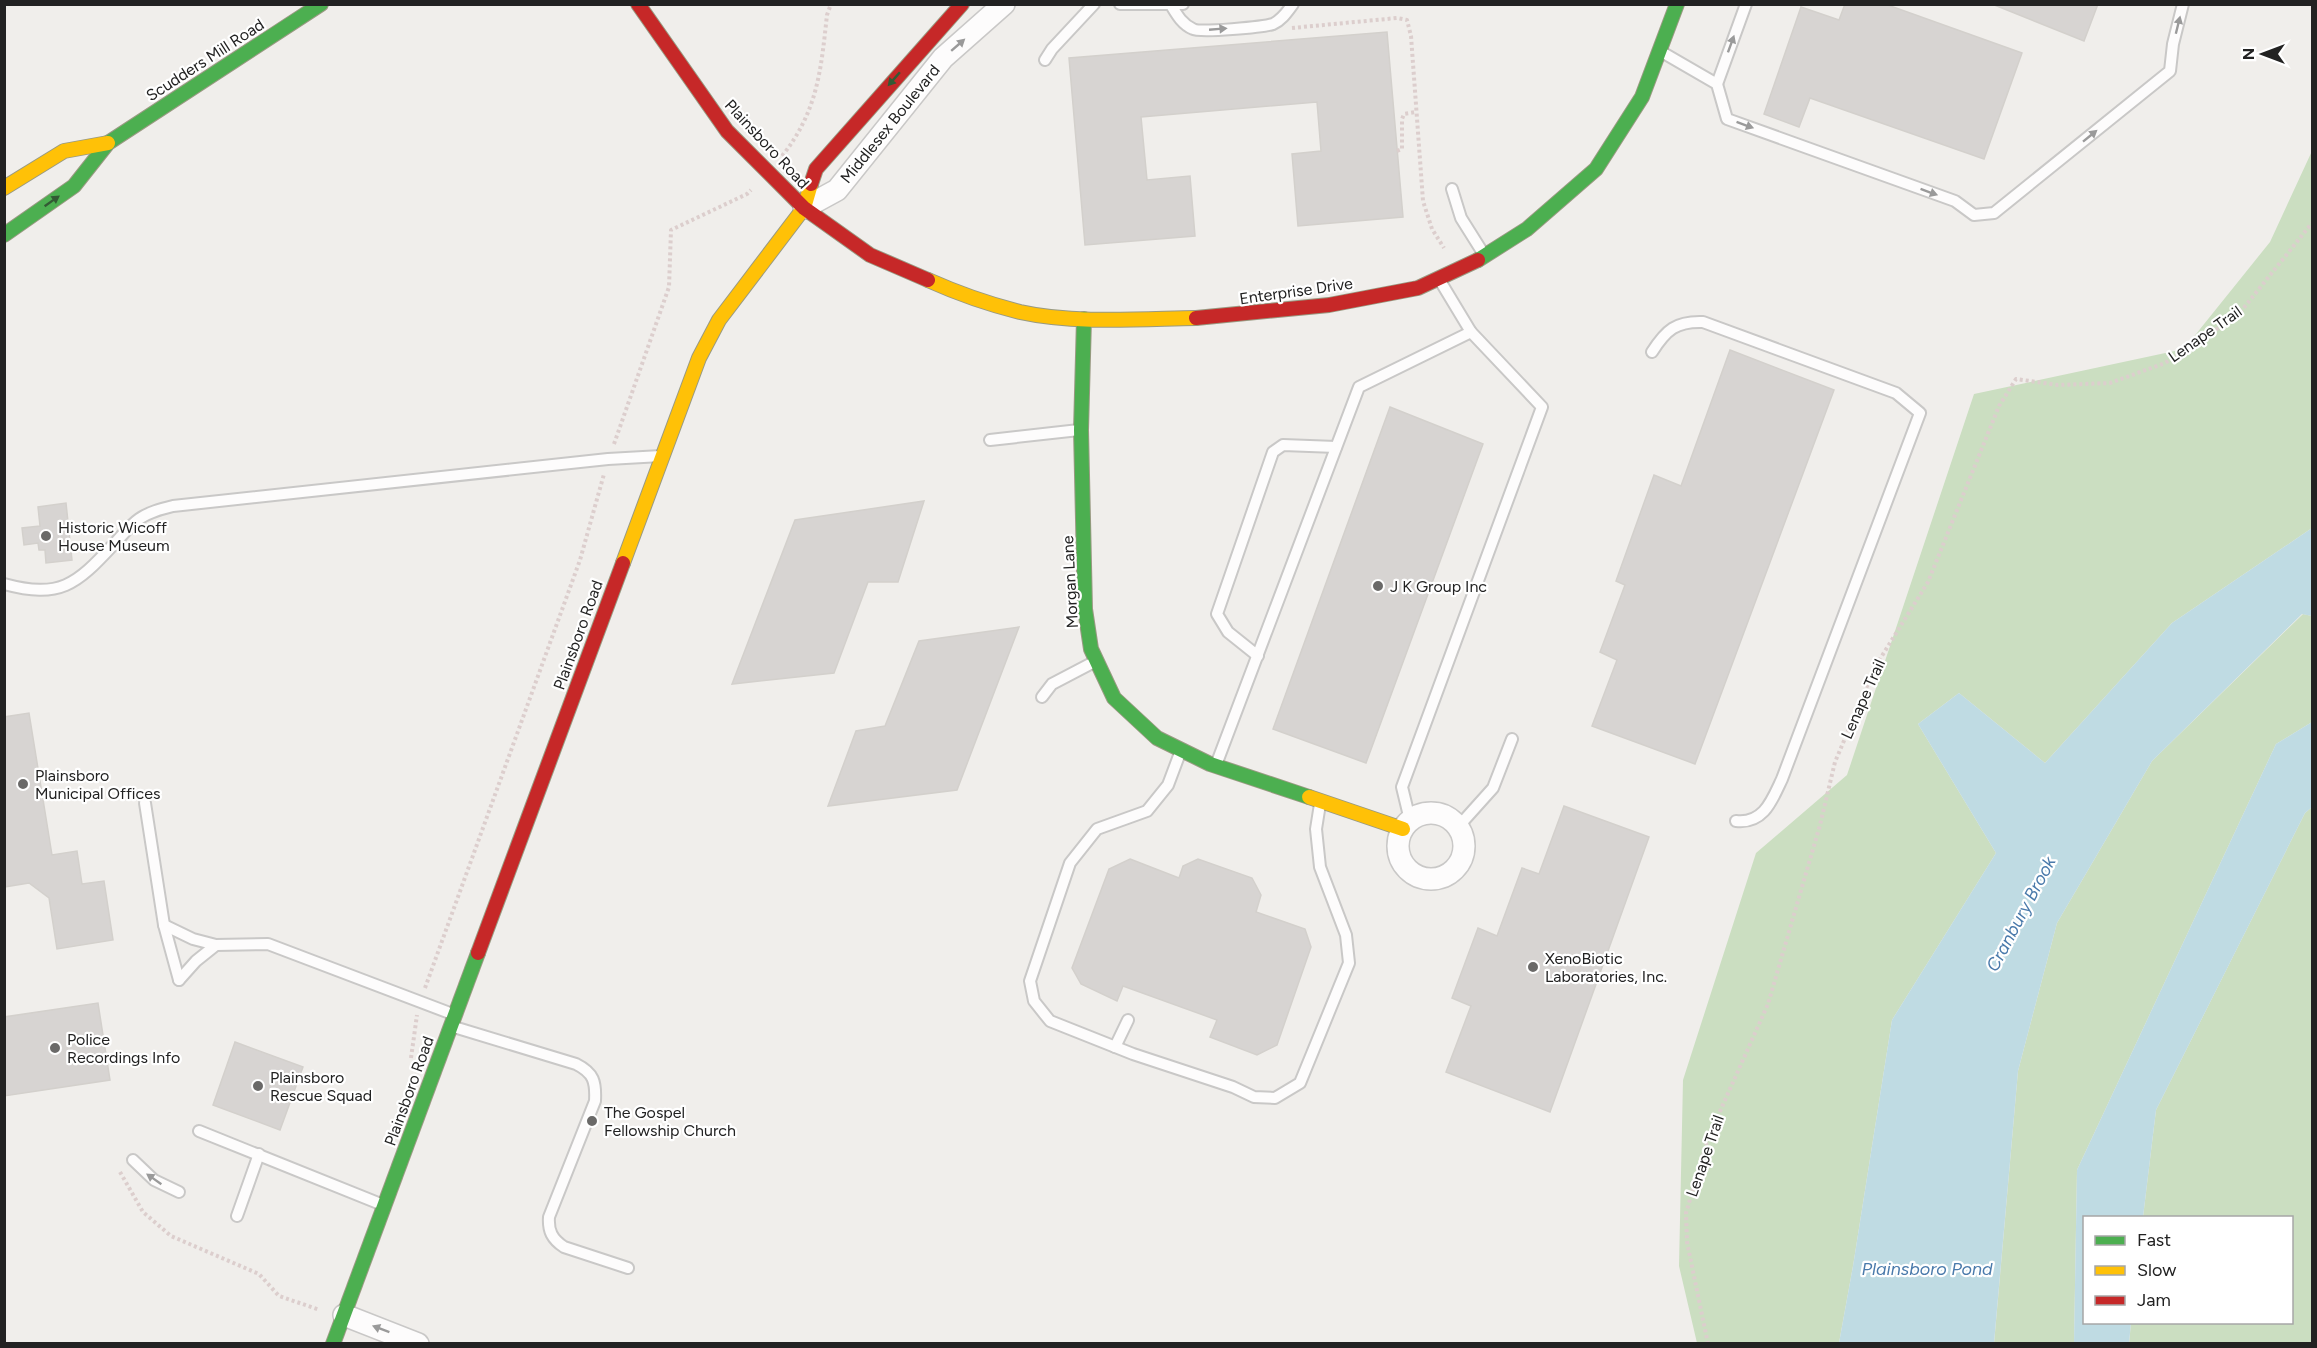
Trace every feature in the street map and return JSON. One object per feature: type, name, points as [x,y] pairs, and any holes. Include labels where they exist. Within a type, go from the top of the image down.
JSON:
[{"type":"street","name":"Scudders Mill Road","points":[[4,235],[74,186],[108,143],[321,4]]},
{"type":"street","name":"Plainsboro Road","points":[[333,1344],[334,1313],[384,1205],[699,358],[719,320],[804,208],[727,131],[638,4]]},
{"type":"street","name":"Middlesex Boulevard","points":[[804,208],[816,169],[962,4]]},
{"type":"street","name":"Middlesex Boulevard","points":[[804,208],[837,190],[944,58],[1004,4]]},
{"type":"street","name":"Enterprise Drive","points":[[804,208],[870,255],[955,292],[1021,312],[1084,319],[1210,318],[1329,305],[1418,288],[1485,256],[1527,229],[1596,169],[1642,97],[1677,4]]},
{"type":"street","name":"Scudders Mill Road","points":[[4,188],[64,151],[108,143]]},
{"type":"street","name":"Morgan Lane","points":[[1084,319],[1081,430],[1084,609],[1091,649],[1114,698],[1157,738],[1216,766],[1321,801],[1406,825]]},
{"type":"street","points":[[1425,813],[1437,813],[1448,817],[1458,827],[1463,838],[1462,856],[1456,867],[1448,874],[1438,878],[1415,875],[1402,861],[1399,852],[1398,841],[1406,825],[1425,813]]},
{"type":"street","points":[[334,1313],[418,1344]]},
{"type":"lane","points":[[1045,60],[1052,49],[1094,4]]},
{"type":"lane","points":[[1120,4],[1183,4]]},
{"type":"lane","points":[[1171,5],[1180,20],[1195,30],[1212,30],[1272,24],[1284,17],[1293,4]]},
{"type":"lane","points":[[1746,4],[1717,84],[1727,119],[1955,201],[1974,215],[1994,213],[2170,70],[2173,45],[2184,4]]},
{"type":"lane","points":[[1660,51],[1717,84]]},
{"type":"lane","points":[[1452,189],[1461,218],[1485,256]]},
{"type":"lane","points":[[1406,825],[1402,787],[1542,406],[1471,333],[1439,278]]},
{"type":"lane","points":[[1652,352],[1662,336],[1674,327],[1688,321],[1703,322],[1896,393],[1920,413],[1782,779],[1769,806],[1757,818],[1746,822],[1736,821]]},
{"type":"lane","points":[[1216,766],[1359,387],[1471,333]]},
{"type":"lane","points":[[990,440],[1081,430]]},
{"type":"lane","points":[[1258,656],[1228,632],[1217,614],[1273,452],[1283,445],[1336,447]]},
{"type":"lane","points":[[4,584],[28,591],[43,591],[73,583],[87,573],[137,520],[151,512],[173,506],[608,459],[661,456]]},
{"type":"lane","points":[[1042,697],[1053,684],[1097,660]]},
{"type":"lane","points":[[1458,827],[1493,788],[1512,739]]},
{"type":"lane","points":[[1181,749],[1168,785],[1147,811],[1097,829],[1070,863],[1036,957],[1030,981],[1034,1001],[1050,1021],[1115,1047],[1233,1087],[1254,1097],[1275,1098],[1300,1083],[1348,963],[1346,935],[1320,867],[1316,829],[1321,801]]},
{"type":"lane","points":[[145,803],[164,925],[179,980],[196,961],[216,945]]},
{"type":"lane","points":[[164,925],[193,939],[216,945],[268,944],[420,1002],[453,1021],[576,1064],[592,1075],[595,1082],[595,1101],[549,1217],[549,1227],[556,1241],[564,1246],[628,1268]]},
{"type":"lane","points":[[1115,1047],[1128,1020]]},
{"type":"lane","points":[[200,1131],[384,1205]]},
{"type":"lane","points":[[237,1216],[259,1155]]},
{"type":"lane","points":[[133,1160],[154,1180],[179,1192]]},
{"type":"path","points":[[409,1066],[414,1023],[420,1002],[580,560],[608,459],[669,287],[671,230],[747,194],[768,173],[799,135],[819,81],[827,15],[831,4]]},
{"type":"path","points":[[1286,28],[1397,18],[1407,20],[1411,36],[1422,201],[1432,229],[1447,252],[1473,237]]},
{"type":"path","points":[[1397,151],[1402,149],[1404,114],[1416,112]]},
{"type":"path","name":"Lenape Trail","points":[[1708,1344],[1687,1242],[1686,1213],[1708,1138],[1768,1004],[1820,825],[1835,762],[1875,667],[1928,582],[1999,406],[2016,379],[2058,385],[2110,383],[2164,363],[2238,315],[2313,223]]},
{"type":"path","points":[[120,1172],[143,1212],[171,1236],[259,1274],[279,1296],[300,1305],[334,1313]]},
{"type":"green space","points":[[2312,151],[2312,528],[2172,623],[2045,763],[1959,693],[1918,724],[1996,853],[1892,1020],[1839,1343],[1697,1343],[1679,1266],[1683,1080],[1756,853],[1847,775],[1974,394],[2184,349],[2270,242]]},
{"type":"green space","points":[[2303,614],[2312,616],[2312,722],[2276,744],[2077,1170],[2074,1343],[1994,1344],[2018,1071],[2057,923],[2152,761]]},
{"type":"green space","points":[[2312,807],[2312,1343],[2129,1344],[2131,1324],[2293,1324],[2293,1216],[2143,1216],[2156,1110],[2305,813]]},
{"type":"water","name":"Plainsboro Pond","points":[[2312,528],[2312,616],[2302,614],[2152,761],[2057,923],[2018,1071],[1994,1343],[1839,1343],[1892,1020],[1996,853],[1918,724],[1959,693],[2045,763],[2172,623]]},
{"type":"water","points":[[2312,722],[2312,807],[2305,813],[2156,1110],[2143,1216],[2083,1216],[2083,1324],[2131,1324],[2129,1343],[2074,1343],[2077,1170],[2276,744]]},
{"type":"building","points":[[1845,4],[1885,4],[2022,53],[1984,159],[1810,98],[1799,127],[1764,114],[1801,7],[1839,20]]},
{"type":"building","points":[[1992,4],[2098,4],[2084,41]]},
{"type":"building","points":[[1387,32],[1403,217],[1298,226],[1292,154],[1321,151],[1317,102],[1141,117],[1147,180],[1190,176],[1195,236],[1085,245],[1069,58]]},
{"type":"building","points":[[1730,350],[1834,390],[1695,764],[1592,726],[1617,660],[1600,652],[1625,585],[1616,581],[1654,475],[1681,486]]},
{"type":"building","name":"J K Group Inc","points":[[1390,407],[1483,444],[1366,763],[1273,729]]},
{"type":"building","points":[[924,501],[898,582],[868,582],[834,673],[732,684],[795,520]]},
{"type":"building","name":"Historic Wicoff House Museum","points":[[66,503],[72,560],[46,563],[45,550],[39,550],[38,543],[24,545],[22,528],[40,526],[38,507]]},
{"type":"building","points":[[1019,627],[957,790],[828,806],[856,731],[885,726],[919,641]]},
{"type":"building","name":"Plainsboro Municipal Offices","points":[[29,713],[52,855],[77,851],[82,884],[104,881],[113,940],[57,949],[49,898],[29,883],[4,887],[4,717]]},
{"type":"building","name":"XenoBiotic Laboratories, Inc.","points":[[1564,806],[1649,837],[1550,1112],[1446,1072],[1471,1006],[1452,998],[1478,928],[1497,936],[1522,868],[1539,874]]},
{"type":"building","points":[[1130,859],[1179,878],[1183,866],[1198,859],[1252,878],[1261,895],[1256,912],[1305,929],[1311,947],[1277,1045],[1257,1055],[1210,1037],[1217,1020],[1123,986],[1117,1001],[1081,984],[1072,968],[1109,869]]},
{"type":"building","name":"Police Recordings Info","points":[[98,1003],[110,1080],[4,1096],[4,1017]]},
{"type":"building","name":"Plainsboro Rescue Squad","points":[[235,1042],[303,1067],[280,1130],[213,1105]]},
{"type":"traffic: fast","points":[[4,235],[74,186],[108,143],[321,4]]},
{"type":"traffic: fast","points":[[1478,260],[1527,229],[1596,169],[1642,97],[1677,4]]},
{"type":"traffic: fast","points":[[1084,319],[1081,430],[1085,609],[1091,649],[1114,698],[1157,738],[1210,764],[1309,797]]},
{"type":"traffic: fast","points":[[333,1344],[478,953]]},
{"type":"traffic: slow","points":[[4,188],[64,151],[108,143]]},
{"type":"traffic: slow","points":[[623,563],[699,358],[719,320],[804,208],[811,184]]},
{"type":"traffic: slow","points":[[928,280],[984,302],[1041,316],[1107,320],[1196,318]]},
{"type":"traffic: slow","points":[[1309,797],[1403,829]]},
{"type":"traffic: jam","points":[[638,4],[727,131],[804,208],[870,255],[928,280]]},
{"type":"traffic: jam","points":[[811,184],[816,169],[962,4]]},
{"type":"traffic: jam","points":[[1196,318],[1329,305],[1418,288],[1478,260]]},
{"type":"traffic: jam","points":[[478,953],[623,563]]},
{"type":"place","name":"Historic Wicoff House Museum","points":[[46,536]]},
{"type":"place","name":"J K Group Inc","points":[[1378,586]]},
{"type":"place","name":"Plainsboro Municipal Offices","points":[[23,784]]},
{"type":"place","name":"XenoBiotic Laboratories, Inc.","points":[[1533,967]]},
{"type":"place","name":"Police Recordings Info","points":[[55,1048]]},
{"type":"place","name":"Plainsboro Rescue Squad","points":[[258,1086]]},
{"type":"place","name":"The Gospel Fellowship Church","points":[[592,1121]]},
{"type":"water label","name":"Cranbury Brook","points":[[2021,914]]}]
